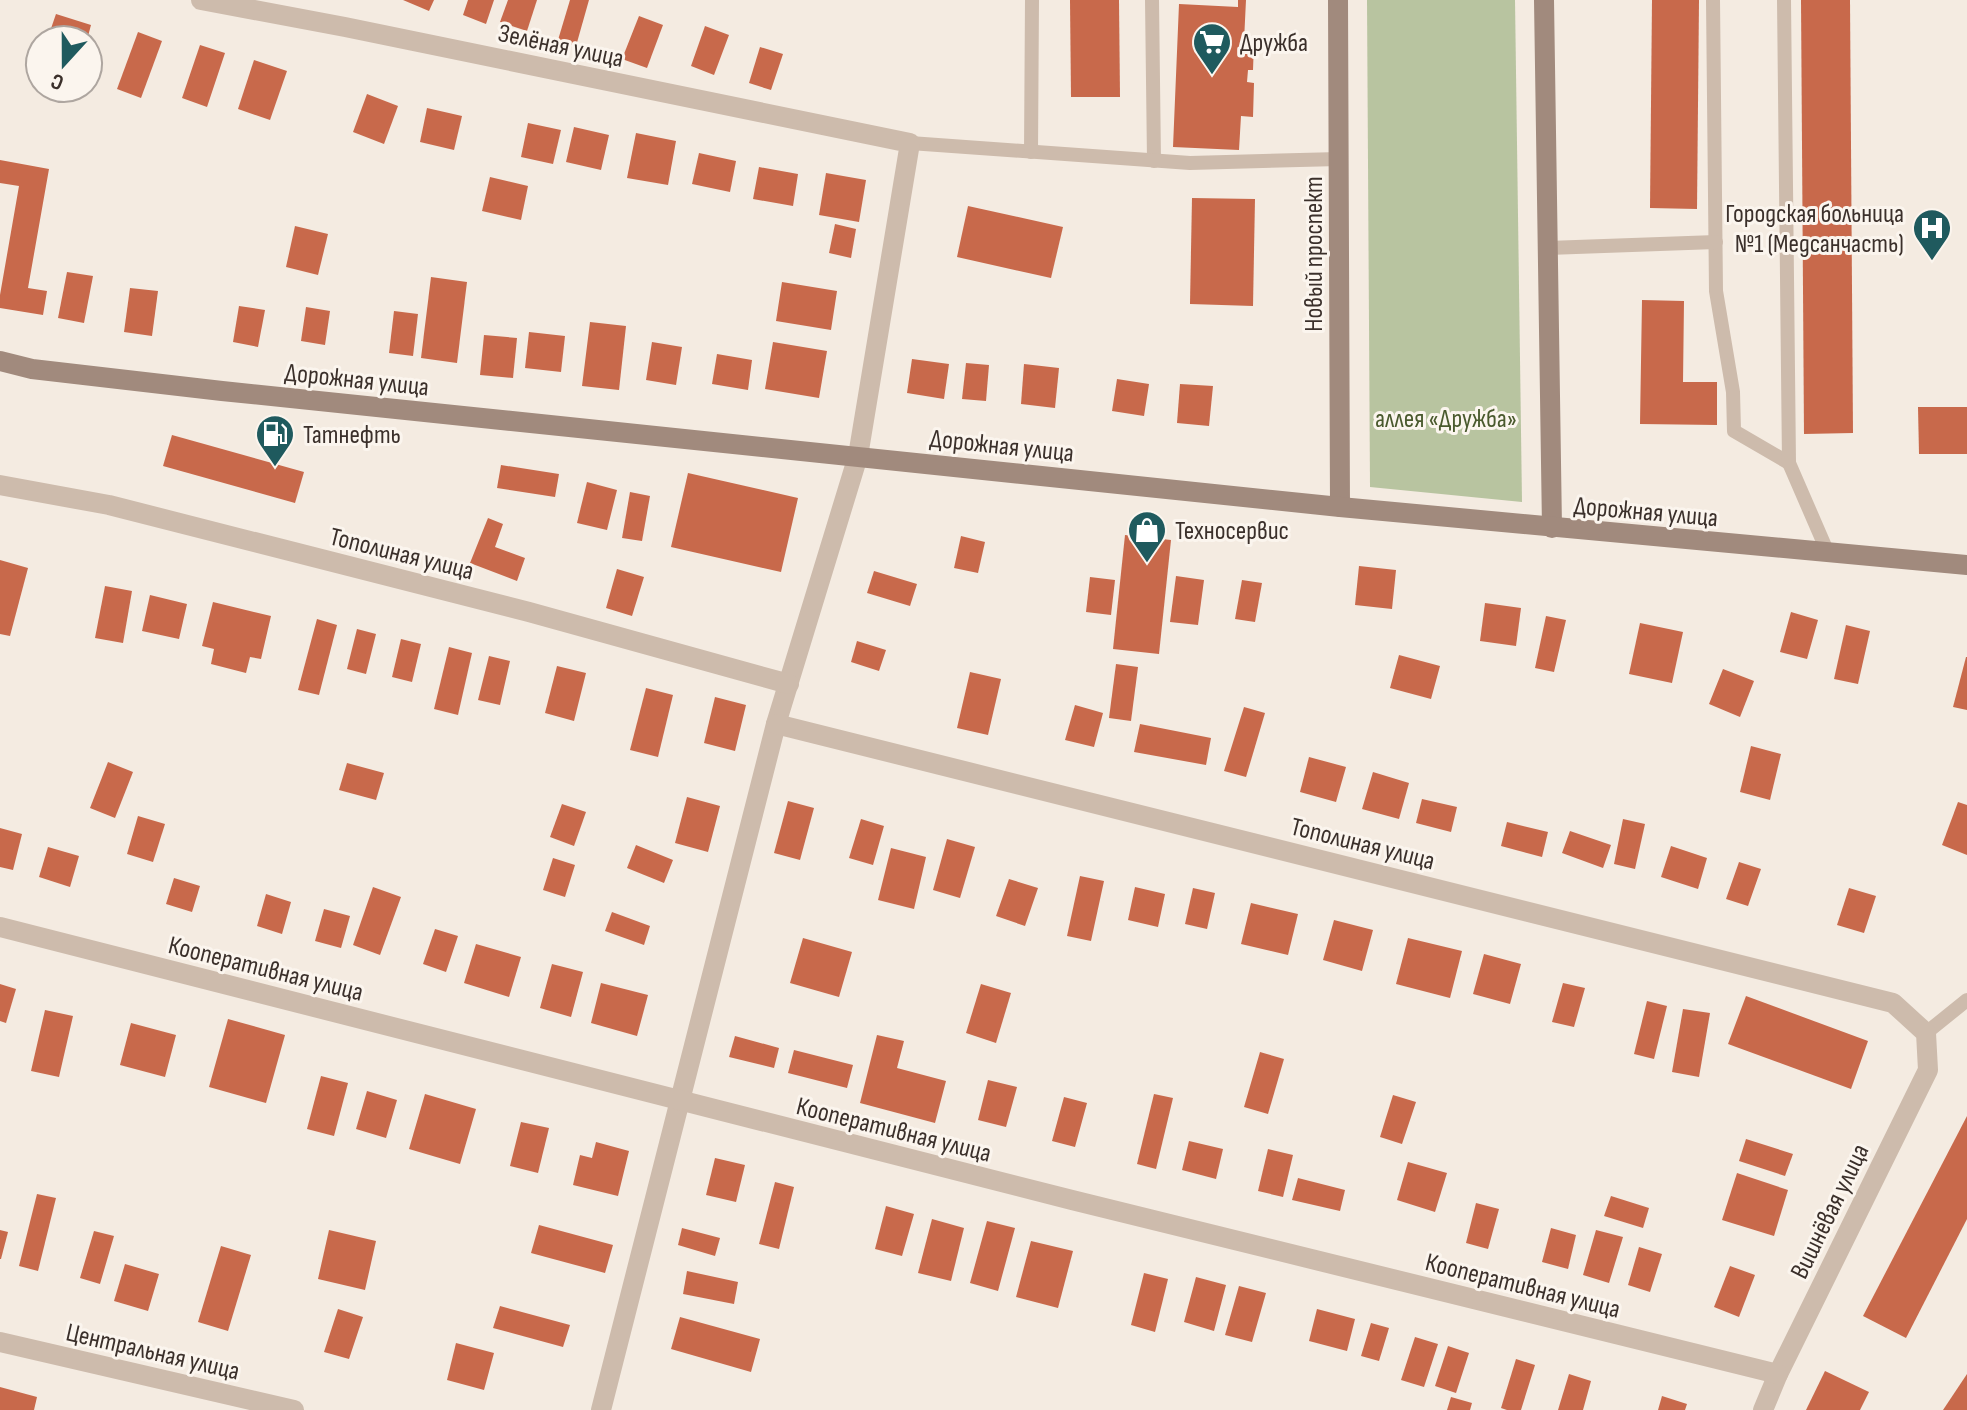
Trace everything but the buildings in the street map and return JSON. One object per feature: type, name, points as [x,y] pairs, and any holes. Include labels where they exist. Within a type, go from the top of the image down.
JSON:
[{"type":"main road","name":"Новый проспект","points":[[1338,0],[1340,507]]},
{"type":"main road","points":[[1544,0],[1552,528]]},
{"type":"main road","name":"Дорожная улица","points":[[0,361],[32,369],[222,391],[1340,507],[1967,565]]},
{"type":"main road","points":[[0,380],[32,369]]},
{"type":"street","name":"Зелёная улица","points":[[201,0],[910,143]]},
{"type":"street","points":[[601,1410],[776,724],[858,456],[910,143]]},
{"type":"street","name":"Тополиная улица","points":[[0,485],[122,509],[529,612],[789,684]]},
{"type":"street","name":"Тополиная улица","points":[[776,724],[1893,1003],[1926,1033]]},
{"type":"street","name":"Кооперативная улица","points":[[0,927],[1072,1200],[1778,1374]]},
{"type":"street","name":"Вишнёвая улица","points":[[1763,1410],[1928,1070],[1926,1033]]},
{"type":"street","name":"Центральная улица","points":[[0,1342],[294,1410]]},
{"type":"lane","points":[[1031,152],[1032,0]]},
{"type":"lane","points":[[1152,0],[1154,161]]},
{"type":"lane","points":[[1713,0],[1716,291],[1733,392],[1734,431],[1789,463]]},
{"type":"lane","points":[[1784,0],[1789,463],[1828,553]]},
{"type":"lane","points":[[910,143],[1190,163],[1339,159]]},
{"type":"lane","points":[[1548,248],[1716,242]]},
{"type":"lane","points":[[1926,1033],[1967,1000]]},
{"type":"green space","name":"аллея «Дружба»","points":[[1367,0],[1515,0],[1522,502],[1370,487]]},
{"type":"place","name":"Дружба","points":[[1212,76]]},
{"type":"place","name":"Городская больница №1 (Медсанчасть)","points":[[1932,262]]},
{"type":"place","name":"Татнефть","points":[[275,468]]},
{"type":"place","name":"Техносервис","points":[[1147,564]]}]
